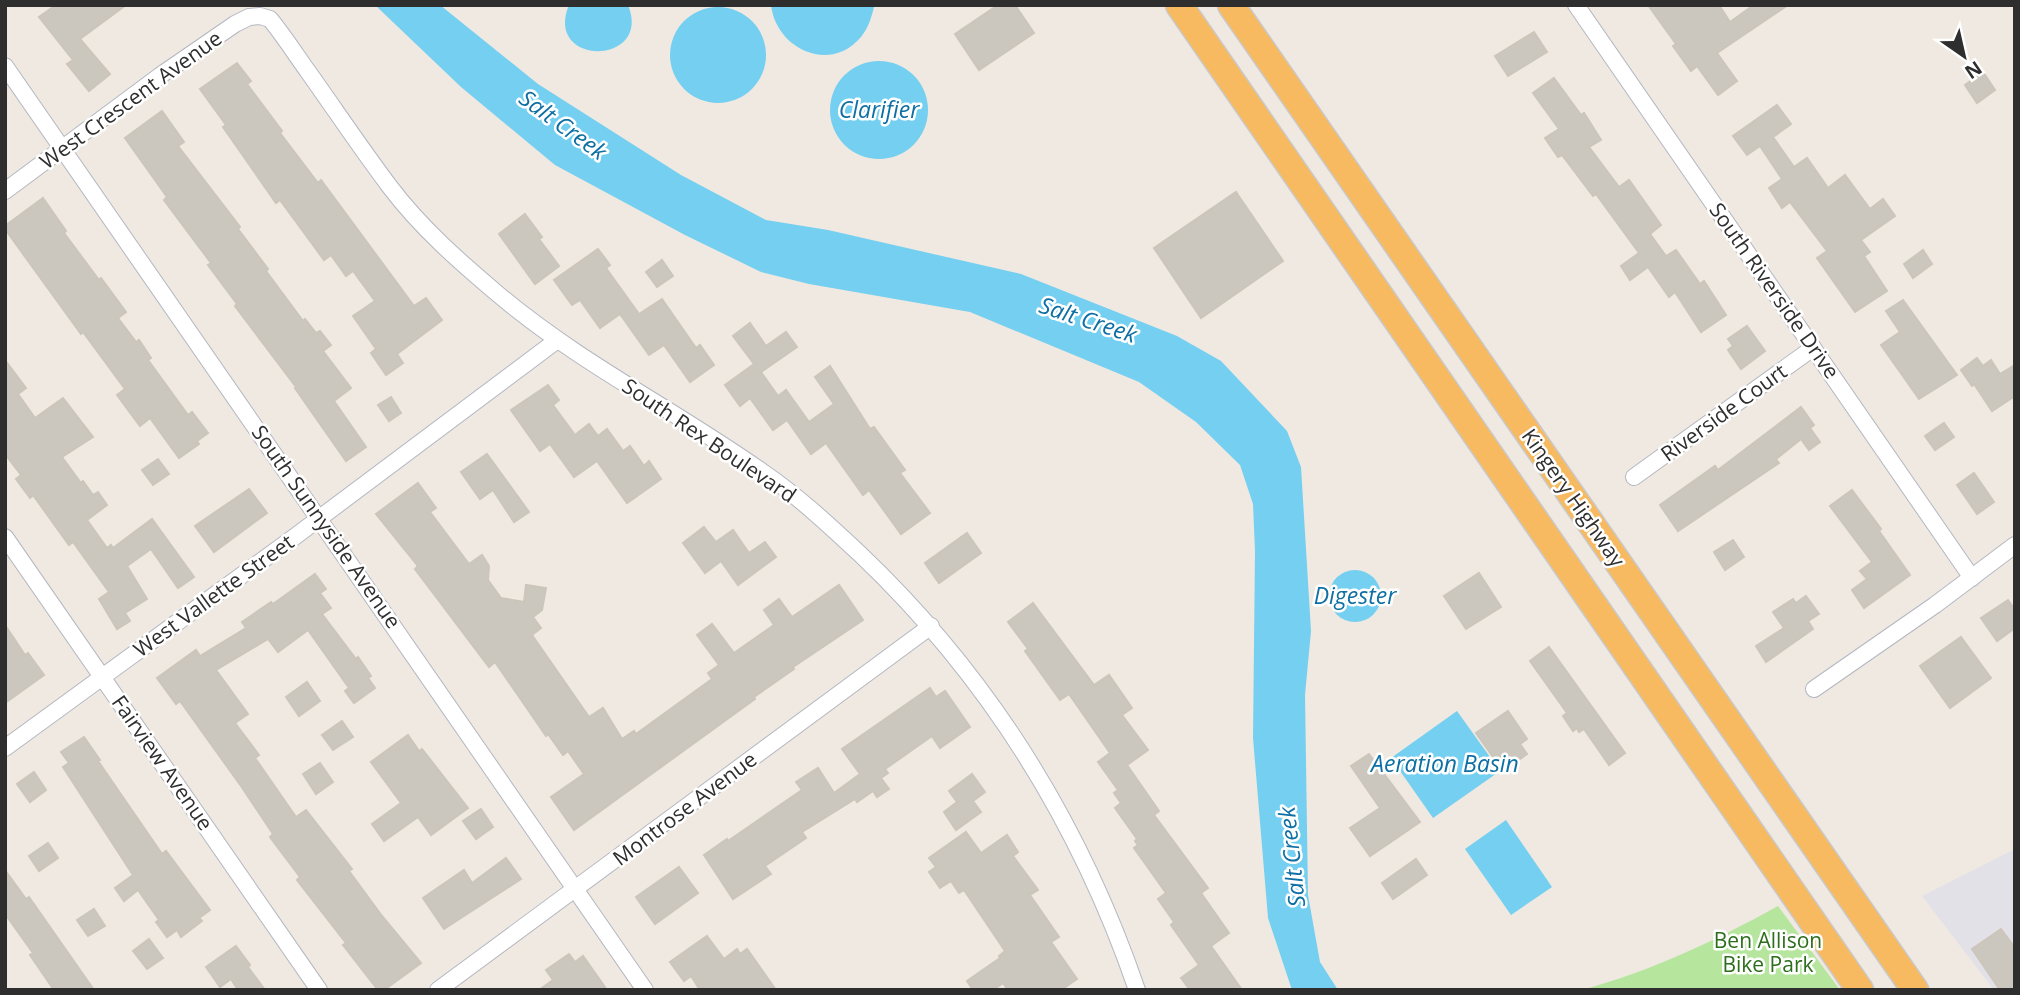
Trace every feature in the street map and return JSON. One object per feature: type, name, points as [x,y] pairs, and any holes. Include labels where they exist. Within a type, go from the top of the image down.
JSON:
[{"type":"highway","name":"Kingery Highway","points":[[1179,5],[1860,990]]},
{"type":"highway","name":"Kingery Highway","points":[[1231,5],[1915,990]]},
{"type":"street","name":"South Riverside Drive","points":[[1576,5],[1972,578]]},
{"type":"street","name":"West Crescent Avenue","points":[[5,191],[161,75],[235,24],[249,17],[260,16]]},
{"type":"street","name":"South Rex Boulevard","points":[[260,16],[270,19],[277,27],[408,210],[500,295],[556,341],[772,478],[836,531],[931,626],[1002,720],[1055,804],[1088,868],[1136,990]]},
{"type":"street","name":"South Sunnyside Avenue","points":[[5,66],[645,990]]},
{"type":"street","name":"West Vallette Street","points":[[5,748],[320,518],[556,341]]},
{"type":"street","name":"Riverside Court","points":[[1634,477],[1813,348]]},
{"type":"street","name":"Fairview Avenue","points":[[5,537],[319,990]]},
{"type":"street","points":[[1814,689],[2015,545]]},
{"type":"street","name":"Montrose Avenue","points":[[438,990],[931,626]]},
{"type":"shaded area","points":[[2015,849],[2015,990],[1994,990],[1922,896]]},
{"type":"green space","name":"Ben Allison Bike Park","points":[[1778,906],[1840,990],[1582,990],[1633,974],[1682,954]]},
{"type":"water","name":"Salt Creek","points":[[375,5],[440,5],[538,84],[681,175],[766,220],[828,230],[1021,274],[1177,336],[1221,361],[1287,431],[1301,467],[1311,631],[1305,695],[1308,895],[1320,962],[1338,990],[1292,990],[1268,918],[1253,738],[1253,504],[1240,465],[1196,422],[1139,382],[970,312],[809,284],[761,272],[685,235],[555,165],[461,87]]},
{"type":"water","points":[[569,5],[628,5],[632,25],[626,39],[613,48],[598,51],[583,48],[571,40],[565,25]]},
{"type":"water","name":"Clarifier","points":[[771,5],[874,7],[861,37],[835,54],[820,55],[806,51],[783,34],[775,21]]},
{"type":"water","points":[[718,7],[736,10],[752,21],[763,37],[766,55],[763,73],[752,89],[736,100],[718,103],[700,100],[684,89],[673,73],[670,55],[673,37],[684,21],[700,10]]},
{"type":"water","name":"Clarifier","points":[[879,61],[898,65],[914,75],[924,91],[928,110],[924,129],[914,145],[898,155],[879,159],[860,155],[844,145],[834,129],[830,110],[834,91],[844,75],[860,65]]},
{"type":"water","name":"Digester","points":[[1355,570],[1365,572],[1373,578],[1379,586],[1379,606],[1373,614],[1365,620],[1355,622],[1345,620],[1337,614],[1331,606],[1329,596],[1331,586],[1337,578],[1345,572]]},
{"type":"water","name":"Aeration Basin","points":[[1457,711],[1500,771],[1433,818],[1391,758]]},
{"type":"water","name":"Aeration Basin","points":[[1506,820],[1552,887],[1511,915],[1465,849]]},
{"type":"building","points":[[56,5],[126,5],[80,39],[110,74],[89,91],[67,64],[73,60],[39,17]]},
{"type":"building","points":[[998,5],[1015,5],[1034,33],[979,70],[955,34]]},
{"type":"building","points":[[1648,5],[1719,5],[1730,22],[1751,7],[1750,5],[1788,5],[1717,53],[1737,81],[1718,95],[1697,66],[1691,71],[1673,46],[1676,44]]},
{"type":"building","points":[[1534,32],[1547,52],[1508,76],[1495,56]]},
{"type":"building","points":[[237,63],[251,81],[247,84],[282,131],[280,133],[318,183],[321,180],[414,306],[426,298],[442,320],[397,354],[403,363],[386,375],[371,353],[376,349],[353,316],[375,301],[353,271],[346,276],[331,255],[324,260],[280,200],[276,203],[200,89]]},
{"type":"building","points":[[1983,72],[1995,90],[1977,103],[1965,85]]},
{"type":"building","points":[[1554,78],[1581,115],[1584,113],[1601,140],[1589,147],[1619,187],[1629,180],[1661,225],[1650,234],[1666,256],[1676,250],[1700,284],[1704,281],[1726,315],[1701,332],[1675,292],[1669,297],[1648,267],[1630,280],[1621,266],[1639,253],[1596,194],[1593,196],[1562,155],[1558,157],[1545,138],[1559,129],[1533,93]]},
{"type":"building","points":[[1777,105],[1791,124],[1773,137],[1794,167],[1807,158],[1828,188],[1845,175],[1870,209],[1883,199],[1895,216],[1861,240],[1870,252],[1864,256],[1887,291],[1855,312],[1817,258],[1827,251],[1790,202],[1782,208],[1769,188],[1782,179],[1760,146],[1747,155],[1733,136]]},
{"type":"building","points":[[162,111],[184,142],[178,146],[240,227],[238,229],[268,269],[266,271],[303,321],[305,319],[316,333],[320,331],[331,345],[323,351],[351,388],[334,401],[366,447],[346,461],[296,387],[235,306],[237,304],[208,265],[211,263],[164,200],[167,197],[125,138]]},
{"type":"building","points":[[1236,192],[1283,261],[1201,318],[1154,248]]},
{"type":"building","points":[[43,198],[66,231],[64,233],[126,312],[118,318],[136,342],[139,340],[151,358],[148,360],[188,415],[192,412],[208,433],[197,441],[199,444],[179,458],[150,418],[140,426],[117,395],[125,389],[83,332],[81,334],[5,229],[5,226]]},
{"type":"building","points":[[525,214],[559,266],[535,284],[499,234]]},
{"type":"building","points":[[598,249],[610,265],[606,268],[639,314],[662,299],[696,348],[700,345],[714,365],[690,382],[664,345],[649,355],[620,314],[600,328],[580,300],[572,305],[554,280]]},
{"type":"building","points":[[1923,250],[1932,264],[1913,278],[1904,264]]},
{"type":"building","points":[[662,260],[673,276],[657,287],[646,272]]},
{"type":"building","points":[[1903,300],[1957,375],[1919,399],[1881,345],[1900,332],[1886,311]]},
{"type":"building","points":[[750,323],[766,346],[786,332],[797,347],[761,372],[778,396],[786,390],[809,422],[834,404],[815,377],[830,366],[870,429],[874,427],[905,470],[900,473],[930,513],[901,534],[869,490],[863,495],[826,443],[811,454],[787,420],[773,430],[750,398],[740,406],[725,385],[754,364],[733,336]]},
{"type":"building","points":[[1747,326],[1765,351],[1741,369],[1728,350],[1733,346],[1728,339]]},
{"type":"building","points":[[1977,358],[1983,366],[1991,360],[2000,374],[2015,365],[2015,396],[1992,411],[1961,370]]},
{"type":"building","points":[[5,360],[26,388],[18,394],[35,418],[63,398],[93,437],[62,457],[81,483],[83,481],[93,495],[98,492],[107,505],[87,520],[107,548],[111,545],[113,548],[152,519],[194,577],[178,588],[151,549],[127,566],[147,599],[125,613],[130,621],[117,629],[99,599],[109,592],[73,542],[69,545],[33,495],[30,498],[16,479],[21,475],[5,454]]},
{"type":"building","points":[[548,385],[559,400],[553,405],[575,435],[589,424],[598,436],[607,429],[623,451],[630,446],[644,466],[649,461],[661,479],[627,503],[597,461],[574,477],[550,444],[540,451],[511,410]]},
{"type":"building","points":[[391,397],[401,413],[389,421],[378,405]]},
{"type":"building","points":[[1801,407],[1814,425],[1810,428],[1820,442],[1809,450],[1801,439],[1776,459],[1779,463],[1678,531],[1660,505],[1715,466],[1718,470]]},
{"type":"building","points":[[1944,423],[1954,437],[1935,450],[1925,436]]},
{"type":"building","points":[[487,454],[529,512],[514,522],[493,490],[480,499],[461,472]]},
{"type":"building","points":[[158,459],[169,474],[153,485],[142,470]]},
{"type":"building","points":[[1974,473],[1994,502],[1977,514],[1957,485]]},
{"type":"building","points":[[418,483],[436,508],[430,512],[469,564],[482,555],[489,566],[488,580],[501,598],[524,602],[526,585],[546,588],[542,610],[533,617],[541,628],[532,635],[589,717],[603,708],[622,739],[634,731],[636,734],[712,679],[708,673],[719,665],[697,635],[712,624],[734,653],[774,625],[764,610],[779,599],[792,617],[839,585],[863,620],[793,667],[794,669],[754,697],[755,699],[574,830],[551,797],[584,774],[568,751],[563,755],[548,734],[546,736],[495,662],[489,667],[415,569],[418,566],[376,514]]},
{"type":"building","points":[[249,489],[267,513],[214,552],[195,526]]},
{"type":"building","points":[[1852,490],[1910,575],[1864,608],[1852,590],[1867,579],[1860,571],[1872,562],[1830,506]]},
{"type":"building","points":[[704,527],[716,542],[733,530],[749,553],[765,542],[776,557],[738,585],[721,561],[705,573],[683,543]]},
{"type":"building","points":[[967,533],[981,553],[939,583],[925,563]]},
{"type":"building","points":[[1733,540],[1744,557],[1725,570],[1714,552]]},
{"type":"building","points":[[1479,573],[1501,607],[1466,629],[1444,596]]},
{"type":"building","points":[[315,574],[326,589],[320,593],[331,608],[322,614],[356,659],[358,657],[371,676],[368,678],[375,688],[354,703],[345,691],[349,688],[308,630],[278,652],[268,639],[216,670],[248,714],[235,723],[259,755],[255,758],[296,817],[306,810],[352,869],[349,871],[382,916],[421,963],[384,990],[378,990],[343,945],[346,943],[297,880],[300,877],[270,837],[273,834],[241,786],[180,701],[176,704],[157,678],[196,650],[200,656],[246,628],[242,622]]},
{"type":"building","points":[[1806,596],[1819,614],[1808,621],[1813,629],[1766,662],[1756,646],[1784,628],[1773,612],[1793,599],[1796,603]]},
{"type":"building","points":[[2008,600],[2015,610],[2015,628],[1997,641],[1981,618]]},
{"type":"building","points":[[1033,603],[1094,685],[1109,675],[1132,708],[1122,715],[1148,750],[1127,765],[1159,811],[1154,815],[1208,888],[1201,893],[1229,933],[1211,946],[1242,990],[1190,990],[1181,978],[1199,965],[1171,925],[1174,922],[1158,899],[1166,893],[1134,848],[1138,845],[1135,841],[1137,839],[1115,808],[1121,803],[1114,793],[1118,790],[1098,762],[1110,753],[1069,694],[1060,700],[1008,622]]},
{"type":"building","points":[[5,625],[25,655],[28,653],[44,675],[5,703]]},
{"type":"building","points":[[1961,637],[1991,678],[1950,708],[1920,666]]},
{"type":"building","points":[[1549,647],[1625,753],[1609,765],[1584,729],[1579,732],[1577,728],[1573,731],[1563,716],[1567,713],[1530,661]]},
{"type":"building","points":[[307,682],[320,701],[299,716],[286,697]]},
{"type":"building","points":[[930,688],[936,697],[945,691],[970,727],[940,748],[932,736],[885,769],[888,773],[881,778],[889,789],[877,797],[873,791],[857,802],[855,799],[802,832],[806,838],[765,866],[771,874],[733,899],[704,855],[802,790],[796,782],[818,768],[834,793],[860,774],[842,749]]},
{"type":"building","points":[[1508,711],[1527,739],[1520,744],[1527,754],[1503,771],[1476,733]]},
{"type":"building","points":[[342,721],[353,737],[333,750],[322,735]]},
{"type":"building","points":[[408,735],[468,808],[431,835],[418,817],[384,841],[372,824],[401,803],[371,762]]},
{"type":"building","points":[[84,737],[162,854],[166,851],[210,910],[199,918],[202,921],[181,937],[177,930],[167,937],[156,922],[159,920],[138,890],[124,901],[115,888],[133,875],[63,767],[69,763],[61,752]]},
{"type":"building","points":[[1369,754],[1420,822],[1370,856],[1350,828],[1380,808],[1351,766]]},
{"type":"building","points":[[320,763],[333,782],[316,794],[303,774]]},
{"type":"building","points":[[34,772],[46,790],[30,802],[17,784]]},
{"type":"building","points":[[972,774],[985,792],[973,801],[981,812],[956,830],[944,812],[957,802],[949,791]]},
{"type":"building","points":[[481,809],[493,827],[476,839],[463,821]]},
{"type":"building","points":[[966,832],[981,853],[1007,835],[1018,852],[1013,856],[1038,890],[1030,895],[1059,937],[1051,942],[1077,979],[1061,990],[1008,990],[1003,983],[993,990],[973,990],[967,981],[1000,958],[1005,951],[964,890],[959,893],[951,881],[940,888],[929,872],[936,867],[929,858]]},
{"type":"building","points":[[48,843],[58,858],[39,871],[29,856]]},
{"type":"building","points":[[506,858],[521,879],[444,929],[423,898],[464,870],[472,883]]},
{"type":"building","points":[[1416,859],[1427,875],[1393,899],[1382,883]]},
{"type":"building","points":[[679,867],[698,893],[655,924],[636,897]]},
{"type":"building","points":[[5,870],[26,899],[29,897],[94,990],[54,990],[30,955],[33,953],[8,918],[5,918]]},
{"type":"building","points":[[94,909],[105,926],[88,936],[77,920]]},
{"type":"building","points":[[2001,929],[2015,948],[2015,990],[2000,990],[1972,949]]},
{"type":"building","points":[[707,936],[724,959],[737,949],[740,954],[747,949],[776,990],[700,990],[691,976],[684,981],[670,962]]},
{"type":"building","points":[[149,939],[163,958],[147,969],[133,951]]},
{"type":"building","points":[[236,946],[265,990],[238,990],[231,979],[220,987],[206,967]]},
{"type":"building","points":[[569,954],[575,962],[583,956],[607,990],[539,990],[553,980],[546,970]]}]
